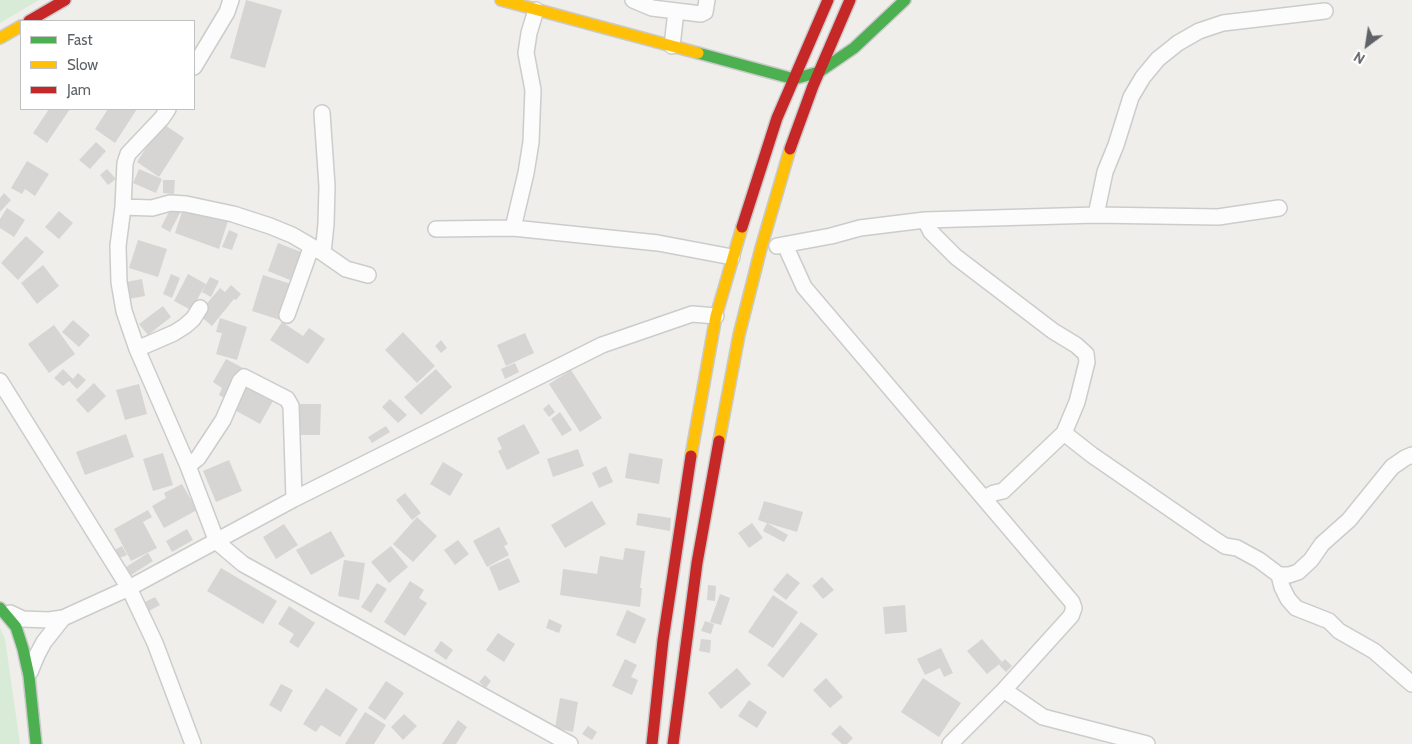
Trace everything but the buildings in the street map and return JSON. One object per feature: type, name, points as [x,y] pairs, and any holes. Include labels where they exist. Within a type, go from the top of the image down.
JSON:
[{"type":"main road","points":[[31,20],[65,0]]},
{"type":"main road","points":[[500,0],[794,79],[819,72],[854,48],[905,0]]},
{"type":"main road","points":[[652,744],[663,640],[686,486],[716,316],[732,257],[777,118],[828,0]]},
{"type":"main road","points":[[673,744],[702,534],[739,335],[787,156],[819,72],[850,0]]},
{"type":"main road","points":[[0,38],[20,27]]},
{"type":"main road","points":[[2,610],[16,627],[23,649],[29,676],[36,744]]},
{"type":"street","points":[[195,65],[227,12],[231,0]]},
{"type":"street","points":[[633,0],[652,8],[701,14],[705,12],[707,0]]},
{"type":"street","points":[[513,228],[531,142],[533,90],[526,53],[529,33],[536,10]]},
{"type":"street","points":[[672,46],[676,11]]},
{"type":"street","points":[[1096,216],[1105,172],[1116,145],[1131,97],[1158,58],[1178,43],[1199,31],[1223,22],[1325,11]]},
{"type":"street","points":[[167,110],[128,154],[125,163],[123,207],[118,246],[119,282],[124,311],[137,349],[188,466],[217,542],[243,564],[570,744]]},
{"type":"street","points":[[287,315],[317,250],[326,224],[327,186],[322,113]]},
{"type":"street","points":[[123,207],[152,208],[170,203],[196,206],[233,214],[292,235],[346,269],[368,276]]},
{"type":"street","points":[[761,248],[832,236],[860,228],[926,220],[1096,216],[1218,217],[1279,208]]},
{"type":"street","points":[[926,220],[931,232],[956,257],[1052,332],[1076,345],[1086,354],[1087,362],[1077,402],[1064,433],[1002,491],[994,492],[984,498]]},
{"type":"street","points":[[436,229],[513,228],[658,243],[732,257]]},
{"type":"street","points":[[785,245],[804,287],[1072,602],[1074,608],[1071,616],[1004,690],[950,744]]},
{"type":"street","points":[[137,349],[174,333],[193,319],[200,308]]},
{"type":"street","points":[[2,610],[23,619],[49,620],[62,618],[129,588],[294,500],[602,345],[692,314],[716,316]]},
{"type":"street","points":[[188,466],[198,458],[223,420],[240,380],[244,377],[287,398],[291,406],[294,500]]},
{"type":"street","points":[[0,381],[129,588],[155,643],[194,744]]},
{"type":"street","points":[[1064,433],[1092,455],[1211,537],[1225,546],[1237,548],[1279,575],[1289,575],[1298,572],[1311,560],[1322,544],[1349,520],[1392,468],[1412,454]]},
{"type":"street","points":[[1279,575],[1288,599],[1296,608],[1329,621],[1339,631],[1374,652],[1412,684]]},
{"type":"street","points":[[29,676],[44,642],[62,618]]},
{"type":"street","points":[[1004,690],[1043,717],[1148,744]]},
{"type":"green space","points":[[0,0],[39,0],[0,23]]},
{"type":"green space","points":[[0,628],[5,639],[20,744],[0,744]]},
{"type":"traffic: fast","points":[[698,53],[794,79],[819,72],[854,48],[905,0]]},
{"type":"traffic: fast","points":[[0,608],[16,627],[23,649],[29,676],[36,744]]},
{"type":"traffic: slow","points":[[501,0],[698,53]]},
{"type":"traffic: slow","points":[[0,38],[20,27]]},
{"type":"traffic: slow","points":[[719,441],[739,335],[761,248],[790,149]]},
{"type":"traffic: slow","points":[[691,456],[716,316],[742,227]]},
{"type":"traffic: jam","points":[[31,20],[65,0]]},
{"type":"traffic: jam","points":[[742,227],[777,118],[828,0]]},
{"type":"traffic: jam","points":[[790,149],[813,86],[850,0]]},
{"type":"traffic: jam","points":[[673,744],[697,563],[719,441]]},
{"type":"traffic: jam","points":[[652,744],[663,640],[691,456]]}]
